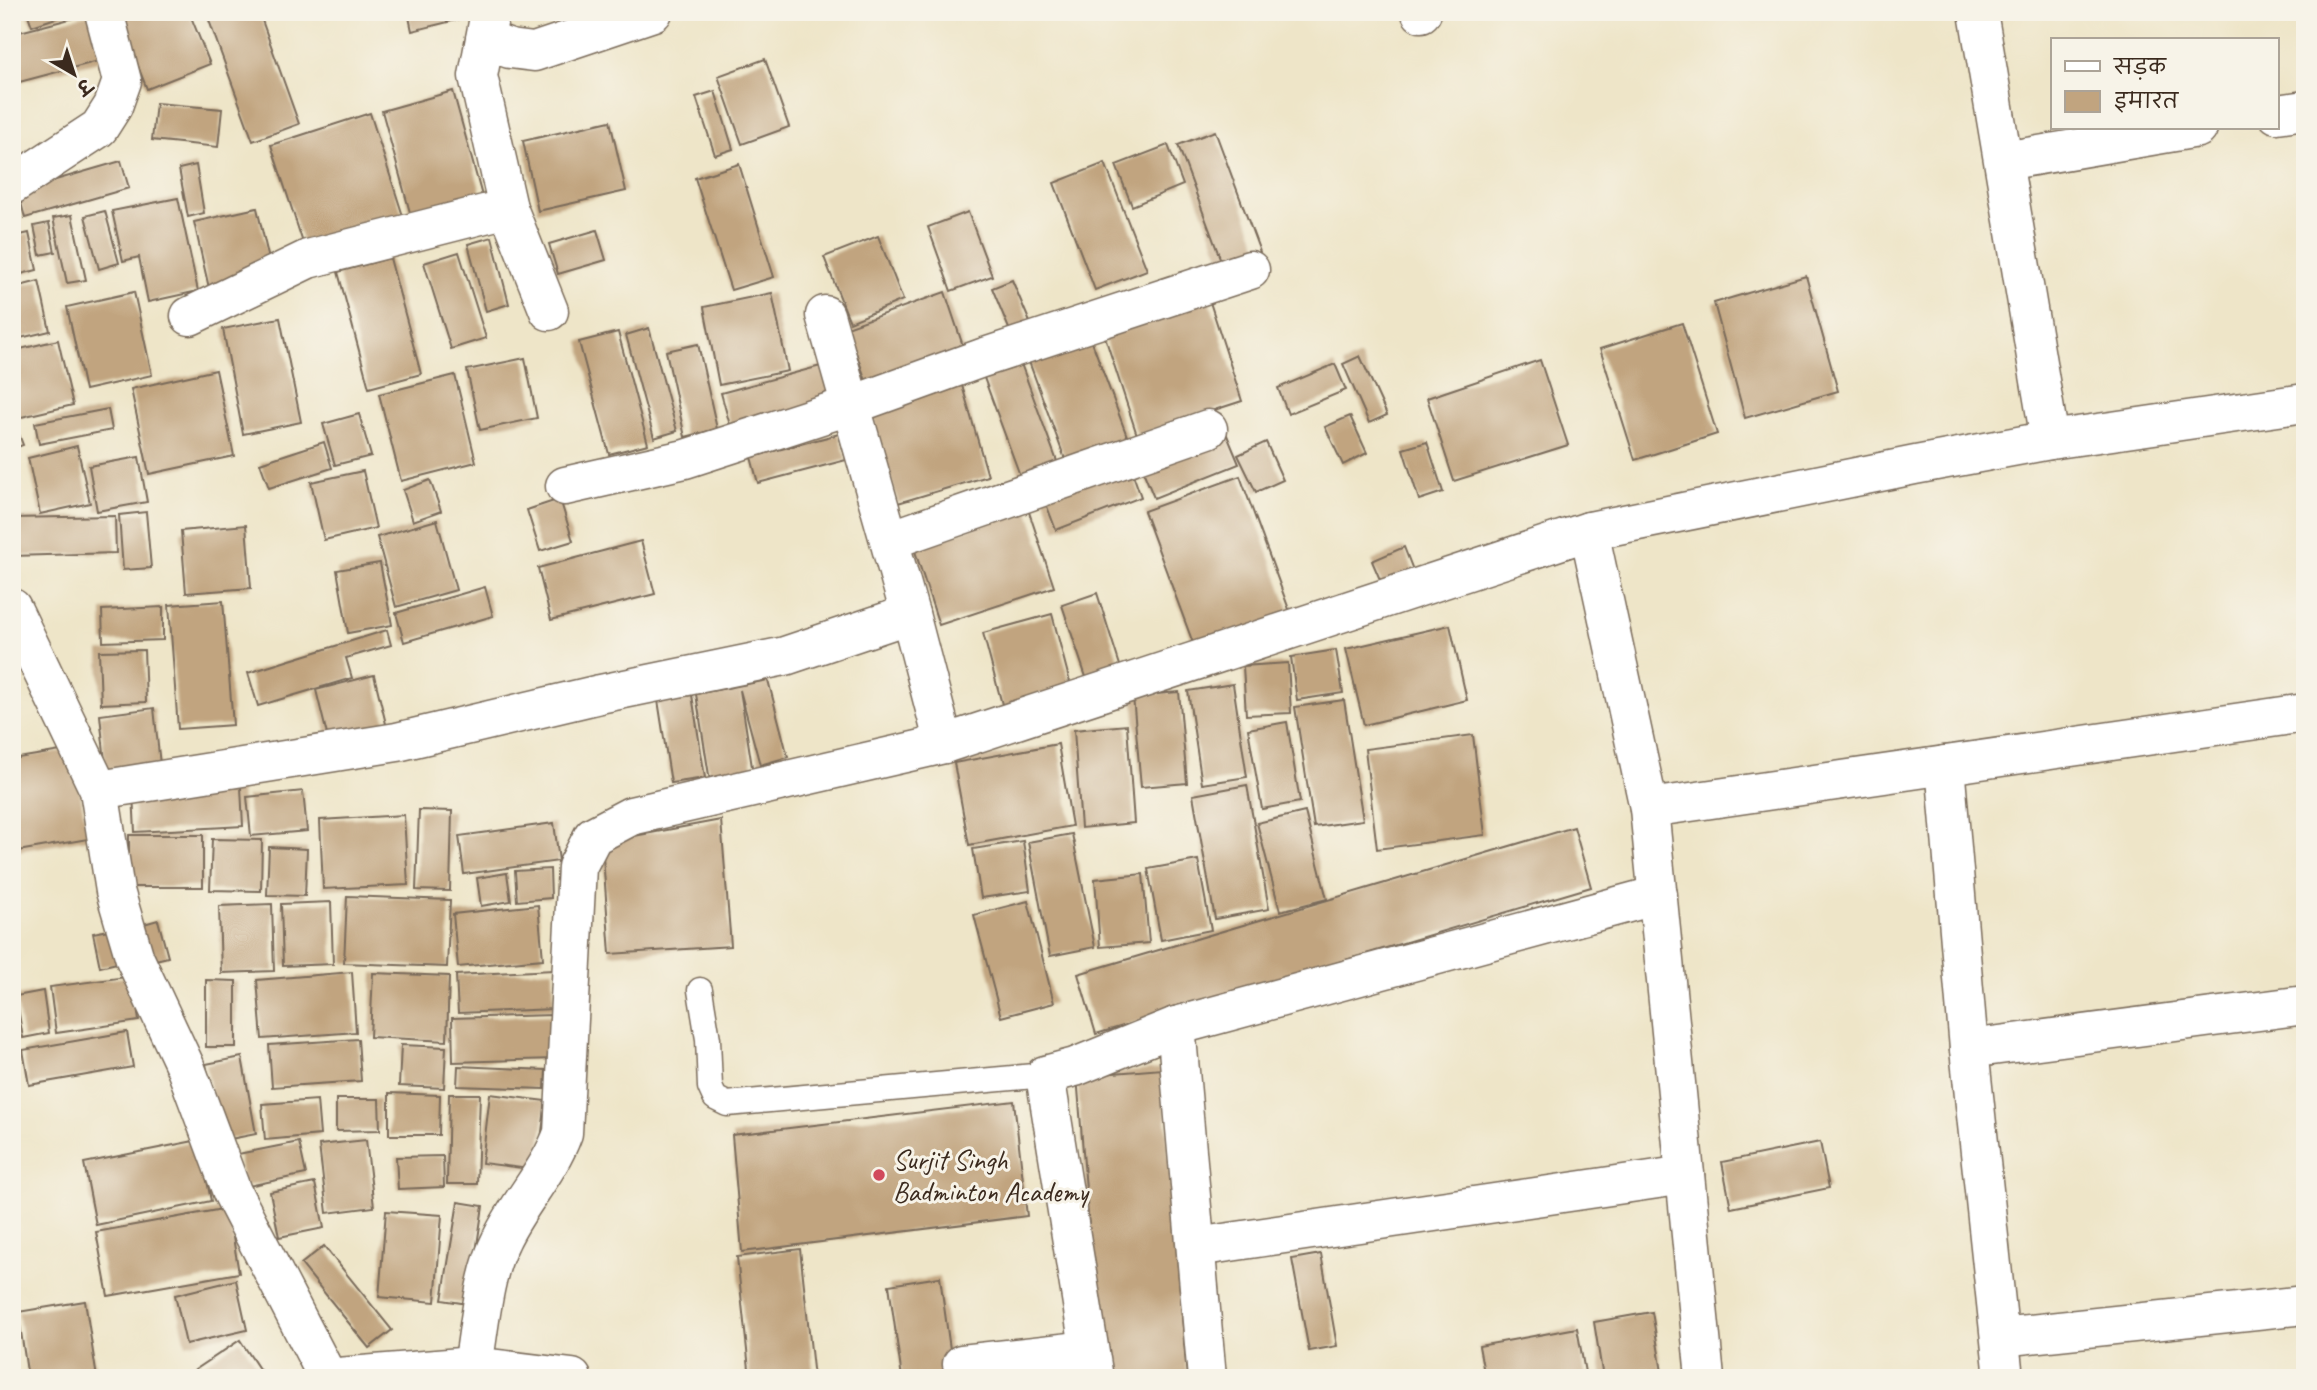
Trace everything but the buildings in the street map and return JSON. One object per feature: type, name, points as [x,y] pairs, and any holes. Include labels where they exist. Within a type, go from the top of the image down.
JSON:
[{"type":"street","points":[[12,185],[99,128],[113,106],[122,81],[104,12]]},
{"type":"street","points":[[487,26],[510,49],[534,52],[653,12]]},
{"type":"street","points":[[1978,12],[2050,440]]},
{"type":"street","points":[[487,26],[478,76],[508,208],[549,311]]},
{"type":"street","points":[[2278,114],[2305,110]]},
{"type":"street","points":[[2004,161],[2186,130]]},
{"type":"street","points":[[190,316],[308,259],[508,208]]},
{"type":"street","points":[[565,486],[685,459],[1250,270]]},
{"type":"street","points":[[825,316],[911,614],[944,744]]},
{"type":"street","points":[[474,1372],[491,1262],[501,1238],[555,1154],[563,1133],[577,867],[593,836],[631,816],[944,744],[1589,531],[2050,440],[2305,403]]},
{"type":"street","points":[[890,540],[1208,429]]},
{"type":"street","points":[[1589,531],[1649,808],[1705,1378]]},
{"type":"street","points":[[12,608],[99,790],[115,891],[135,958],[185,1066],[232,1192],[327,1377],[474,1372],[572,1378]]},
{"type":"street","points":[[99,790],[397,742],[600,694],[785,656],[911,614]]},
{"type":"street","points":[[1649,808],[2305,713]]},
{"type":"street","points":[[1945,765],[1969,1049],[2004,1378]]},
{"type":"street","points":[[962,1364],[1092,1364],[1045,1076],[1075,1067],[1176,1026],[1658,895]]},
{"type":"street","points":[[1969,1049],[2305,1005]]},
{"type":"street","points":[[1176,1026],[1207,1378]]},
{"type":"street","points":[[1196,1247],[1685,1175]]},
{"type":"street","points":[[2001,1337],[2305,1305]]},
{"type":"lane","points":[[699,990],[708,1039],[710,1087],[715,1098],[727,1104],[1045,1076]]},
{"type":"place","name":"Surjit Singh Badminton Academy","points":[[879,1175]]}]
